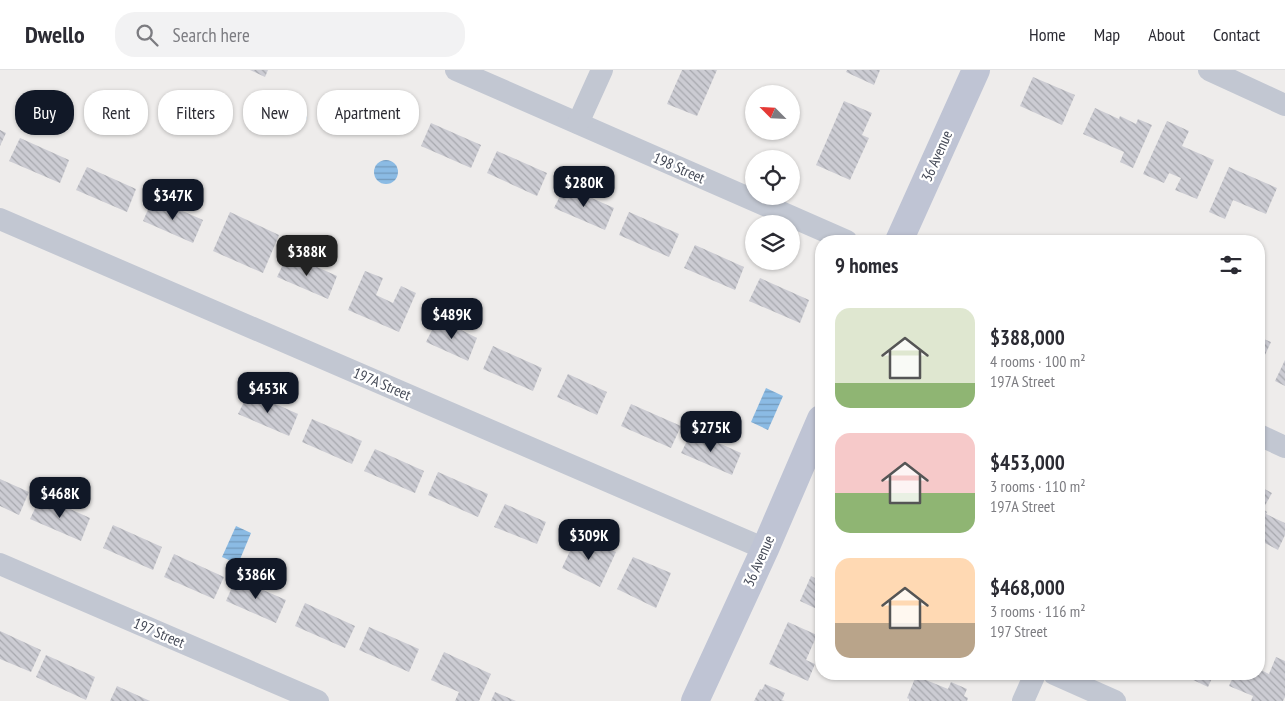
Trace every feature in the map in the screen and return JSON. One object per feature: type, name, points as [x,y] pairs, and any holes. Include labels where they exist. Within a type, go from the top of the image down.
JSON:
[{"type":"main road","name":"36 Avenue","points":[[902,235],[976,70]]},
{"type":"main road","name":"36 Avenue","points":[[695,701],[765,549],[815,433]]},
{"type":"street","name":"198 Street","points":[[456,70],[834,235]]},
{"type":"street","points":[[578,124],[602,70]]},
{"type":"street","points":[[1209,70],[1285,105]]},
{"type":"street","name":"197A Street","points":[[0,219],[765,549]]},
{"type":"street","points":[[1265,439],[1285,447]]},
{"type":"street","name":"197 Street","points":[[0,564],[318,701]]},
{"type":"street","points":[[1023,701],[1032,680]]},
{"type":"street","points":[[1068,680],[1115,701]]},
{"type":"water","points":[[386,160],[395,163],[398,172],[395,181],[386,184],[377,181],[374,172],[377,163]]},
{"type":"water","points":[[766,388],[783,396],[768,430],[751,422]]},
{"type":"water","points":[[236,526],[251,533],[238,564],[222,557]]},
{"type":"building","points":[[250,70],[268,70],[265,77]]},
{"type":"building","points":[[682,70],[717,70],[697,116],[667,104]]},
{"type":"building","points":[[847,70],[880,70],[874,85],[846,72]]},
{"type":"building","points":[[1033,77],[1075,95],[1062,125],[1020,106]]},
{"type":"building","points":[[844,101],[872,113],[862,135],[869,138],[850,180],[816,165]]},
{"type":"building","points":[[1095,108],[1119,119],[1120,116],[1136,124],[1138,119],[1152,125],[1133,168],[1120,162],[1124,152],[1083,134]]},
{"type":"building","points":[[1167,121],[1189,131],[1182,146],[1214,160],[1197,199],[1175,190],[1181,178],[1169,173],[1164,183],[1143,174]]},
{"type":"building","points":[[431,123],[481,145],[471,168],[421,146]]},
{"type":"building","points":[[0,130],[6,133],[0,146]]},
{"type":"building","points":[[20,138],[69,160],[60,183],[9,161]]},
{"type":"building","points":[[497,151],[547,173],[537,196],[487,173]]},
{"type":"building","points":[[87,167],[136,189],[127,212],[76,190]]},
{"type":"building","points":[[1229,167],[1277,188],[1266,214],[1233,200],[1225,219],[1209,212]]},
{"type":"building","points":[[565,186],[614,208],[605,230],[554,208]]},
{"type":"building","points":[[153,198],[203,220],[193,243],[143,221]]},
{"type":"building","points":[[230,212],[279,235],[263,273],[213,251]]},
{"type":"building","points":[[629,212],[679,234],[669,257],[619,235]]},
{"type":"building","points":[[695,245],[744,267],[735,290],[684,268]]},
{"type":"building","points":[[288,254],[337,276],[328,299],[277,277]]},
{"type":"building","points":[[365,271],[383,278],[376,295],[393,303],[401,286],[416,293],[399,332],[348,310]]},
{"type":"building","points":[[760,278],[809,300],[800,323],[749,301]]},
{"type":"building","points":[[438,318],[477,338],[468,361],[426,342]]},
{"type":"building","points":[[1265,340],[1271,342],[1265,355]]},
{"type":"building","points":[[493,346],[542,368],[533,391],[483,369]]},
{"type":"building","points":[[1285,360],[1285,386],[1275,381]]},
{"type":"building","points":[[568,374],[607,392],[597,415],[557,397]]},
{"type":"building","points":[[249,392],[298,414],[289,436],[238,414]]},
{"type":"building","points":[[631,404],[681,426],[671,448],[621,426]]},
{"type":"building","points":[[312,419],[362,441],[352,464],[302,442]]},
{"type":"building","points":[[692,431],[741,453],[732,475],[681,453]]},
{"type":"building","points":[[375,449],[424,471],[415,493],[364,471]]},
{"type":"building","points":[[438,472],[488,494],[478,517],[428,495]]},
{"type":"building","points":[[0,479],[29,492],[19,515],[0,506]]},
{"type":"building","points":[[1265,489],[1272,493],[1265,505]]},
{"type":"building","points":[[41,496],[90,518],[81,541],[30,519]]},
{"type":"building","points":[[505,504],[546,522],[537,544],[494,527]]},
{"type":"building","points":[[1265,510],[1267,512],[1266,514],[1285,523],[1285,535],[1278,550],[1265,543]]},
{"type":"building","points":[[113,525],[162,547],[153,570],[103,548]]},
{"type":"building","points":[[577,536],[616,552],[600,587],[562,568]]},
{"type":"building","points":[[174,554],[224,577],[214,599],[164,577]]},
{"type":"building","points":[[633,557],[671,573],[656,608],[617,589]]},
{"type":"building","points":[[811,576],[815,578],[815,608],[800,601]]},
{"type":"building","points":[[236,578],[286,600],[276,623],[226,601]]},
{"type":"building","points":[[305,603],[355,626],[345,648],[295,626]]},
{"type":"building","points":[[788,622],[815,634],[815,640],[806,660],[815,664],[808,681],[769,664]]},
{"type":"building","points":[[369,627],[419,649],[409,672],[359,650]]},
{"type":"building","points":[[0,631],[41,650],[31,672],[0,659]]},
{"type":"building","points":[[444,652],[491,674],[479,701],[455,701],[459,692],[431,680]]},
{"type":"building","points":[[46,655],[95,677],[86,700],[36,677]]},
{"type":"building","points":[[1276,657],[1285,661],[1285,697],[1283,701],[1251,701],[1253,696],[1229,686],[1232,680],[1265,680],[1265,672],[1269,674]]},
{"type":"building","points":[[914,680],[926,680],[948,689],[951,682],[967,689],[964,696],[968,698],[967,701],[909,701],[907,698]]},
{"type":"building","points":[[1193,680],[1211,680],[1208,687]]},
{"type":"building","points":[[765,684],[785,693],[782,700],[785,701],[754,701]]},
{"type":"building","points":[[117,686],[150,701],[110,701]]},
{"type":"building","points":[[495,692],[516,701],[491,701]]}]
